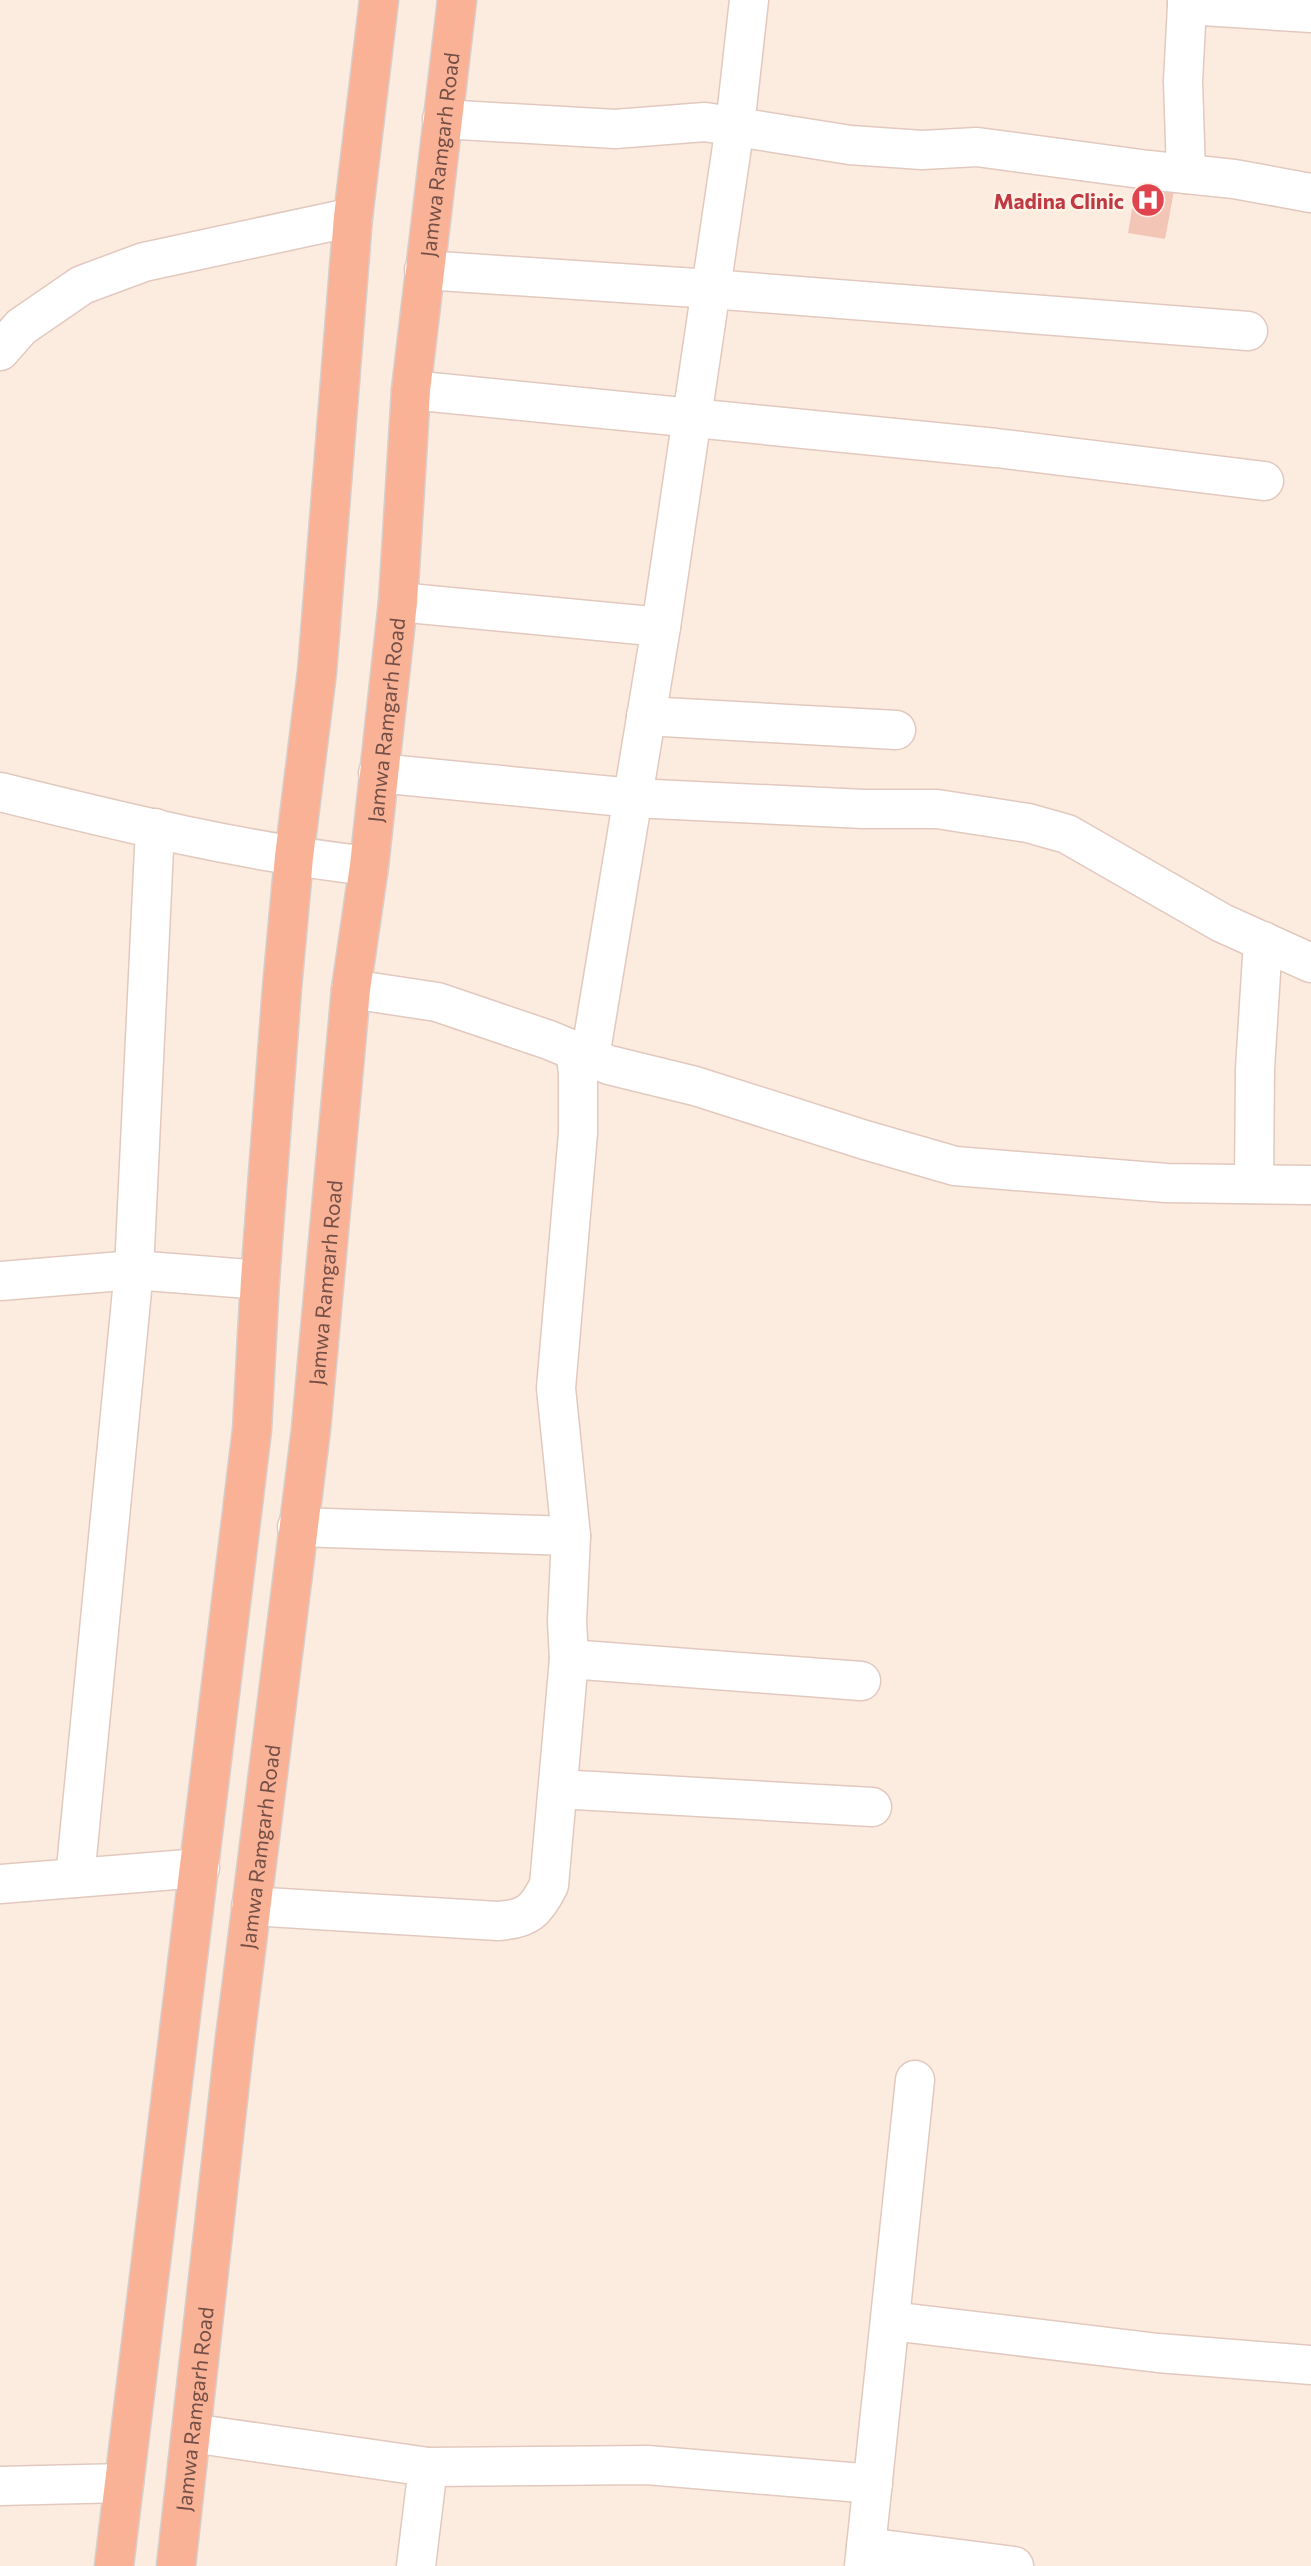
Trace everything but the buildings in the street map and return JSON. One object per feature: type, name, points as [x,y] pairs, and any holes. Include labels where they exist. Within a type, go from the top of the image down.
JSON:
[{"type":"highway","points":[[114,2566],[253,1430],[260,1280],[295,857],[317,672],[353,217],[379,0]]},
{"type":"highway","name":"Jamwa Ramgarh Road","points":[[176,2566],[251,1906],[311,1429],[351,989],[369,866],[398,602],[411,390],[457,0]]},
{"type":"street","points":[[251,1906],[519,1920],[539,1905],[549,1885],[569,1659],[567,1621],[571,1536],[556,1388],[578,1133],[578,1072],[633,798],[661,627],[735,126],[749,0]]},
{"type":"street","points":[[1186,174],[1183,81],[1187,3],[1311,13]]},
{"type":"street","points":[[442,119],[615,129],[705,122],[850,145],[922,150],[977,147],[1234,179],[1311,193]]},
{"type":"street","points":[[0,351],[21,327],[82,285],[144,262],[353,217]]},
{"type":"street","points":[[424,270],[711,289],[1248,331]]},
{"type":"street","points":[[411,390],[996,448],[1264,481]]},
{"type":"street","points":[[398,602],[661,627]]},
{"type":"street","points":[[646,716],[895,730]]},
{"type":"street","points":[[378,773],[633,798],[937,809],[1028,823],[1067,834],[1222,923],[1311,963]]},
{"type":"street","points":[[0,792],[295,857],[369,866]]},
{"type":"street","points":[[75,1878],[134,1270],[155,828]]},
{"type":"street","points":[[1254,1184],[1255,1069],[1263,941]]},
{"type":"street","points":[[351,989],[437,1002],[609,1065],[695,1086],[955,1166],[1166,1183],[1311,1185]]},
{"type":"street","points":[[0,1281],[134,1270],[260,1280]]},
{"type":"street","points":[[297,1527],[571,1536]]},
{"type":"street","points":[[569,1659],[861,1681]]},
{"type":"street","points":[[558,1789],[872,1807]]},
{"type":"street","points":[[0,1884],[200,1868]]},
{"type":"street","points":[[915,2080],[865,2556],[1014,2566]]},
{"type":"street","points":[[891,2321],[1158,2353],[1311,2365]]},
{"type":"street","points":[[191,2433],[428,2467],[647,2465],[873,2484]]},
{"type":"street","points":[[416,2566],[428,2467]]},
{"type":"street","points":[[0,2486],[124,2483]]},
{"type":"place","name":"Madina Clinic","points":[[1148,200]]}]
